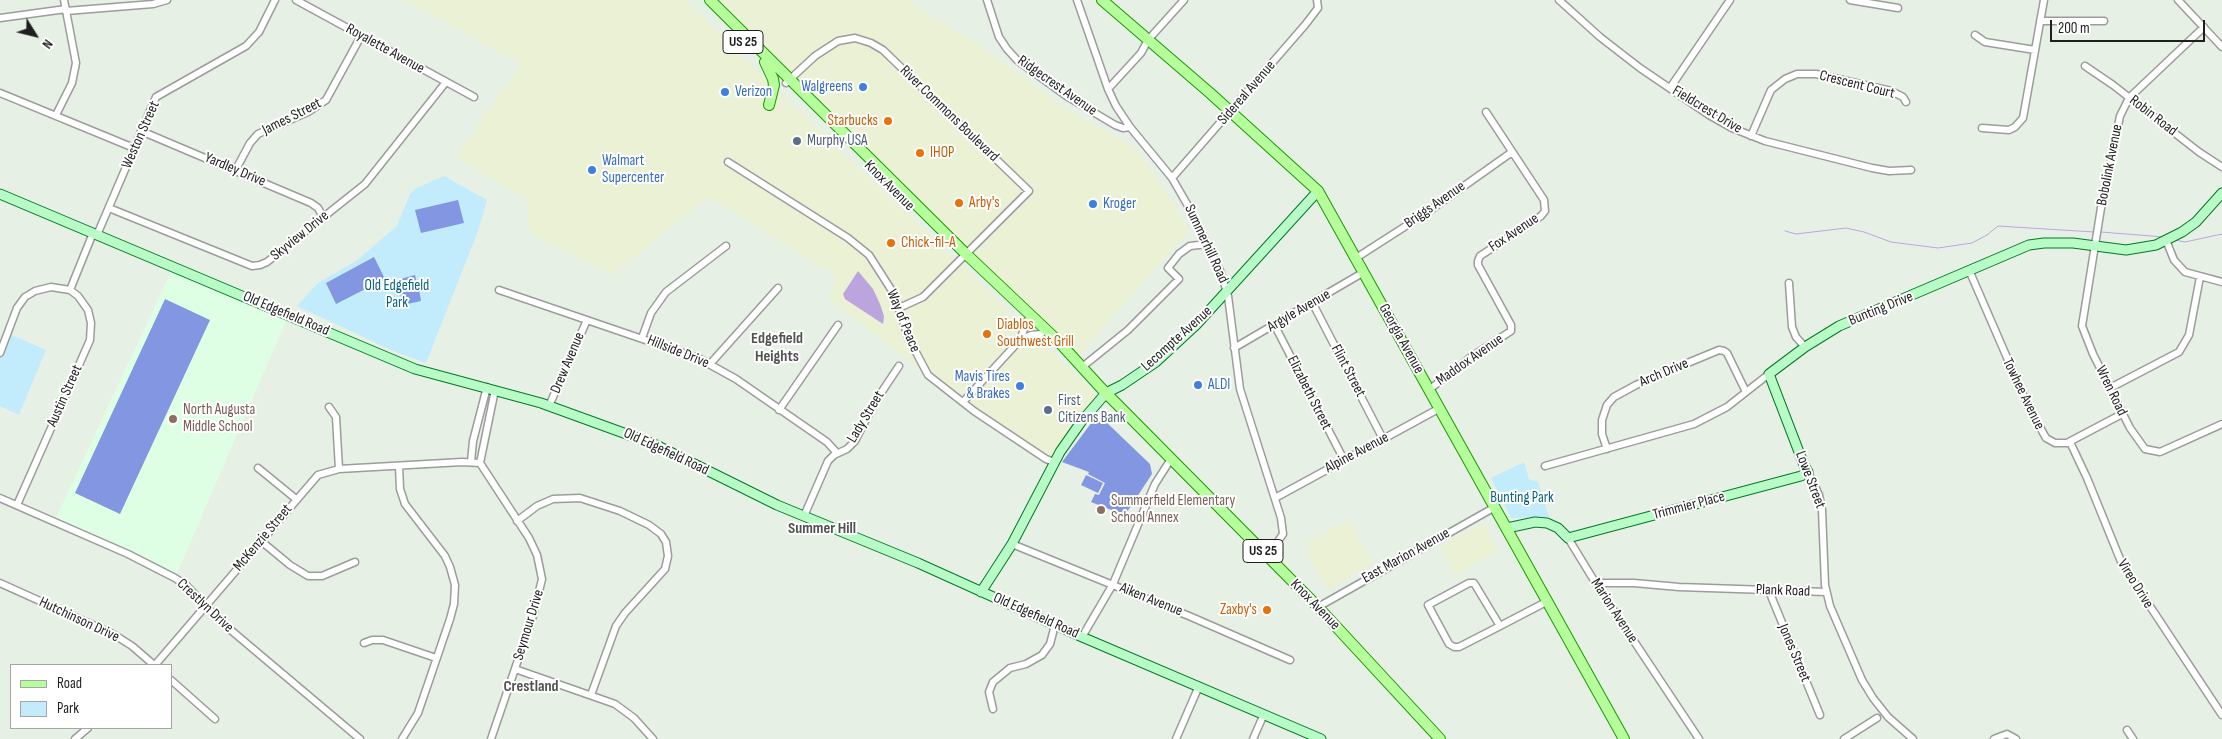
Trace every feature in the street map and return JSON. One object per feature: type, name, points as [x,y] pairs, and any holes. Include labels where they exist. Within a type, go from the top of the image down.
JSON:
[{"type":"main road","name":"Knox Avenue","points":[[701,0],[764,62],[788,81]]},
{"type":"main road","name":"Knox Avenue","points":[[710,0],[1027,321],[1065,358],[1081,368]]},
{"type":"main road","name":"Georgia Avenue","points":[[1102,0],[1231,111],[1318,191],[1624,739]]},
{"type":"main road","points":[[764,62],[774,85],[768,105]]},
{"type":"main road","name":"Knox Avenue","points":[[963,256],[1059,342],[1081,368],[1318,607],[1440,739]]},
{"type":"street","points":[[56,115],[72,83],[76,56],[64,0]]},
{"type":"street","points":[[0,18],[66,10],[153,4],[167,0]]},
{"type":"street","name":"Weston Street","points":[[70,290],[109,208],[156,97],[246,46],[259,32],[275,0]]},
{"type":"street","name":"Royalette Avenue","points":[[296,0],[474,97]]},
{"type":"street","name":"Ridgecrest Avenue","points":[[987,0],[1000,37],[1017,60],[1068,97],[1115,125],[1123,128],[1130,127]]},
{"type":"street","name":"Summerhill Road","points":[[1077,0],[1108,89],[1130,127],[1172,178],[1217,262],[1227,292],[1240,390],[1281,518],[1283,534],[1268,556]]},
{"type":"street","points":[[1080,9],[1084,0]]},
{"type":"street","points":[[1108,89],[1141,53],[1148,40],[1184,0]]},
{"type":"street","name":"Fieldcrest Drive","points":[[1559,0],[1600,37],[1721,122],[1750,136],[1773,144],[1881,170],[1911,170]]},
{"type":"street","points":[[1670,88],[1730,0]]},
{"type":"street","points":[[1850,0],[1898,8]]},
{"type":"street","points":[[1982,128],[2006,131],[2012,129],[2021,121],[2025,114],[2044,0]]},
{"type":"street","points":[[2178,0],[2222,47]]},
{"type":"street","name":"Sidereal Avenue","points":[[1172,178],[1305,25],[1318,3]]},
{"type":"street","points":[[2040,21],[2104,21]]},
{"type":"street","name":"Bobolink Avenue","points":[[2095,246],[2117,124],[2129,98],[2204,27]]},
{"type":"street","points":[[1975,34],[1985,42],[2035,50]]},
{"type":"street","name":"James Street","points":[[236,170],[250,143],[258,134],[308,112],[326,100],[361,36]]},
{"type":"street","name":"River Commons Boulevard","points":[[788,81],[815,56],[838,41],[855,38],[871,43],[883,50],[1029,191],[963,256]]},
{"type":"street","name":"Robin Road","points":[[2085,66],[2199,152],[2222,167]]},
{"type":"street","name":"Crescent Court","points":[[1750,136],[1772,90],[1785,78],[1797,74],[1816,74],[1891,91],[1903,97],[1906,102]]},
{"type":"street","name":"Skyview Drive","points":[[109,208],[252,266],[267,262],[365,184],[446,82]]},
{"type":"street","points":[[0,93],[134,148]]},
{"type":"street","name":"Fox Avenue","points":[[1486,112],[1544,200],[1546,207],[1542,216],[1480,256],[1478,261],[1478,265],[1511,325],[1511,331]]},
{"type":"street","name":"Yardley Drive","points":[[141,131],[311,203],[318,208],[323,218]]},
{"type":"street","name":"Briggs Avenue","points":[[1356,258],[1426,213],[1512,152]]},
{"type":"street","name":"Way of Peace","points":[[728,162],[854,242],[869,255],[894,294],[909,339],[928,375],[963,402],[1046,459],[1054,462]]},
{"type":"street","name":"Lecompte Avenue","points":[[981,592],[1012,544],[1054,462],[1081,422],[1106,393],[1156,362],[1196,325],[1318,191]]},
{"type":"street","name":"Bunting Drive","points":[[1546,466],[1694,424],[1716,413],[1805,347],[1839,326],[2021,247],[2036,243],[2073,244],[2134,250],[2149,247],[2166,240],[2196,222],[2222,193]]},
{"type":"street","name":"Old Edgefield Road","points":[[0,194],[408,366],[549,406],[661,447],[804,516],[918,562],[1082,637],[1321,739]]},
{"type":"street","points":[[2166,240],[2177,264],[2189,274],[2222,282]]},
{"type":"street","points":[[1081,368],[1128,330],[1179,280],[1168,268],[1180,254],[1190,246],[1208,244]]},
{"type":"street","points":[[642,338],[651,314],[666,292],[726,246]]},
{"type":"street","name":"Wren Road","points":[[2095,246],[2082,326],[2122,414],[2139,443],[2145,450],[2153,453],[2160,452],[2222,424]]},
{"type":"street","points":[[899,308],[923,297],[963,256]]},
{"type":"street","name":"Towhee Avenue","points":[[1969,270],[2004,355],[2037,426],[2051,442],[2063,444],[2070,442]]},
{"type":"street","name":"Argyle Avenue","points":[[1234,348],[1313,304],[1364,272]]},
{"type":"street","points":[[2110,388],[2179,352],[2189,335],[2200,277]]},
{"type":"street","points":[[1789,283],[1792,327],[1796,337],[1805,347]]},
{"type":"street","points":[[0,353],[13,315],[25,297],[35,291],[46,288],[57,287],[70,290]]},
{"type":"street","points":[[710,364],[778,288]]},
{"type":"street","name":"Austin Street","points":[[17,505],[90,340],[91,323],[88,310],[78,296],[70,290]]},
{"type":"street","name":"Hillside Drive","points":[[499,290],[642,338],[710,364],[736,379],[827,442],[837,453]]},
{"type":"street","name":"Flint Street","points":[[1313,304],[1383,439]]},
{"type":"street","name":"Drew Avenue","points":[[549,406],[586,320]]},
{"type":"street","points":[[963,402],[1020,340],[1027,321]]},
{"type":"street","points":[[779,410],[838,325]]},
{"type":"street","name":"Elizabeth Street","points":[[1274,326],[1344,460]]},
{"type":"street","name":"Maddox Avenue","points":[[1430,389],[1511,331]]},
{"type":"street","points":[[1020,340],[1031,335],[1041,334]]},
{"type":"street","name":"Arch Drive","points":[[1607,449],[1601,425],[1603,415],[1610,401],[1620,392],[1719,350],[1727,353],[1746,392]]},
{"type":"street","name":"Lady Street","points":[[804,516],[828,461],[855,441],[875,402],[899,366]]},
{"type":"street","name":"Lowe Street","points":[[1769,374],[1804,465],[1819,495],[1822,510],[1826,592]]},
{"type":"street","points":[[491,389],[480,463],[471,462],[473,441],[491,389]]},
{"type":"street","points":[[329,407],[336,417],[339,469]]},
{"type":"street","name":"Alpine Avenue","points":[[1275,498],[1440,408]]},
{"type":"street","points":[[2070,442],[2122,414]]},
{"type":"street","name":"Vireo Drive","points":[[2070,442],[2087,478],[2122,564],[2222,715]]},
{"type":"street","points":[[1082,637],[1113,584],[1155,484],[1171,459]]},
{"type":"street","name":"McKenzie Street","points":[[155,664],[318,475],[339,469],[471,462]]},
{"type":"street","name":"Seymour Drive","points":[[480,463],[518,521],[537,555],[542,579],[533,616],[491,739]]},
{"type":"street","points":[[399,466],[400,489],[405,504],[448,561],[455,585],[454,604],[418,713],[402,739]]},
{"type":"street","points":[[258,468],[296,499]]},
{"type":"street","name":"Trimmier Place","points":[[1568,538],[1797,478],[1808,472]]},
{"type":"street","name":"Crestlyn Drive","points":[[0,498],[128,554],[187,586],[205,607],[360,739]]},
{"type":"street","points":[[518,521],[537,506],[553,499],[580,498],[611,508],[649,525],[661,534],[666,542],[668,556],[665,569],[616,626],[590,695]]},
{"type":"street","name":"East Marion Avenue","points":[[1318,607],[1495,507]]},
{"type":"street","name":"Marion Avenue","points":[[1507,528],[1517,524],[1547,523],[1558,528],[1568,538],[1598,587],[1699,739]]},
{"type":"street","points":[[261,541],[290,565],[308,576],[322,576],[355,562]]},
{"type":"street","name":"Aiken Avenue","points":[[1012,544],[1113,584],[1290,660]]},
{"type":"street","name":"Hutchinson Drive","points":[[0,583],[113,634],[132,646],[153,664]]},
{"type":"street","points":[[1500,626],[1474,583],[1469,583],[1428,605],[1449,644],[1454,647],[1460,646],[1500,626],[1548,601]]},
{"type":"street","name":"Plank Road","points":[[1598,587],[1603,583],[1634,583],[1679,587],[1826,592],[1830,606],[1869,692],[1888,717],[1913,739]]},
{"type":"street","name":"Jones Street","points":[[1768,591],[1820,715]]},
{"type":"street","points":[[993,709],[989,692],[993,682],[1010,668],[1026,664],[1042,655],[1050,644],[1055,625]]},
{"type":"street","points":[[364,643],[372,640],[383,640],[436,658]]},
{"type":"street","points":[[515,669],[608,700],[622,708],[652,739]]},
{"type":"street","points":[[172,681],[215,719]]},
{"type":"street","points":[[1176,739],[1199,686]]},
{"type":"street","points":[[1253,739],[1264,714]]},
{"type":"street","points":[[1844,739],[1877,718]]},
{"type":"street","points":[[75,739],[87,729]]},
{"type":"street","points":[[2127,730],[2133,739]]},
{"type":"street","points":[[1854,734],[1860,739]]},
{"type":"street","points":[[1994,739],[2007,734],[2016,739]]},
{"type":"shaded area","points":[[404,0],[684,0],[1097,395],[1045,465],[828,299],[836,277],[709,197],[613,275],[530,234],[527,200],[456,157],[520,64]]},
{"type":"shaded area","points":[[719,0],[911,0],[912,4],[970,39],[1070,111],[1133,147],[1152,170],[1190,230],[1078,357]]},
{"type":"shaded area","points":[[458,200],[464,223],[421,233],[415,210]]},
{"type":"shaded area","points":[[374,257],[385,279],[336,304],[326,283]]},
{"type":"shaded area","points":[[858,271],[873,289],[884,316],[883,324],[845,299],[843,294]]},
{"type":"shaded area","name":"North Augusta Middle School","points":[[171,272],[287,319],[175,578],[55,520]]},
{"type":"shaded area","points":[[415,275],[418,287],[399,291],[397,280]]},
{"type":"shaded area","points":[[419,289],[421,301],[403,305],[400,293]]},
{"type":"shaded area","points":[[165,299],[210,320],[120,514],[75,493]]},
{"type":"shaded area","points":[[1105,421],[1150,464],[1152,474],[1118,523],[1110,520],[1114,511],[1091,502],[1095,494],[1099,495],[1105,483],[1088,474],[1089,472],[1062,462],[1092,422]]},
{"type":"shaded area","points":[[1086,475],[1103,483],[1098,493],[1081,485]]},
{"type":"shaded area","points":[[1349,519],[1373,564],[1327,590],[1307,555],[1308,542]]},
{"type":"shaded area","points":[[1483,523],[1498,551],[1455,575],[1440,547]]},
{"type":"green space","name":"Old Edgefield Park","points":[[444,176],[487,200],[478,231],[426,363],[393,351],[297,306],[318,283],[356,261],[397,226],[410,194],[417,188]]},
{"type":"green space","points":[[7,333],[46,350],[19,415],[0,406],[0,354]]},
{"type":"green space","name":"Bunting Park","points":[[1524,462],[1529,479],[1538,482],[1549,517],[1511,518],[1491,478]]},
{"type":"waterway","points":[[1785,231],[1796,234],[1846,228],[1864,232],[1891,242],[1938,248],[1972,243],[1987,235],[1998,226],[2094,232]]},
{"type":"waterway","points":[[2101,232],[2164,237]]},
{"type":"waterway","points":[[2175,240],[2185,242],[2222,234]]},
{"type":"place","name":"Walgreens","points":[[863,87]]},
{"type":"place","name":"Verizon","points":[[725,92]]},
{"type":"place","name":"Starbucks","points":[[888,121]]},
{"type":"place","name":"Murphy USA","points":[[797,141]]},
{"type":"place","name":"IHOP","points":[[920,153]]},
{"type":"place","name":"Walmart Supercenter","points":[[592,170]]},
{"type":"place","name":"Arby's","points":[[959,203]]},
{"type":"place","name":"Kroger","points":[[1093,204]]},
{"type":"place","name":"Chick-fil-A","points":[[891,243]]},
{"type":"place","name":"Diablos Southwest Grill","points":[[987,334]]},
{"type":"place","name":"ALDI","points":[[1198,385]]},
{"type":"place","name":"Mavis Tires & Brakes","points":[[1020,386]]},
{"type":"place","name":"First Citizens Bank","points":[[1048,410]]},
{"type":"place","name":"North Augusta Middle School","points":[[173,419]]},
{"type":"place","name":"Summerfield Elementary School Annex","points":[[1101,510]]},
{"type":"place","name":"Zaxby's","points":[[1267,610]]},
{"type":"district","name":"Edgefield Heights","points":[[777,348]]},
{"type":"district","name":"Summer Hill","points":[[822,529]]},
{"type":"district","name":"Crestland","points":[[531,687]]}]
